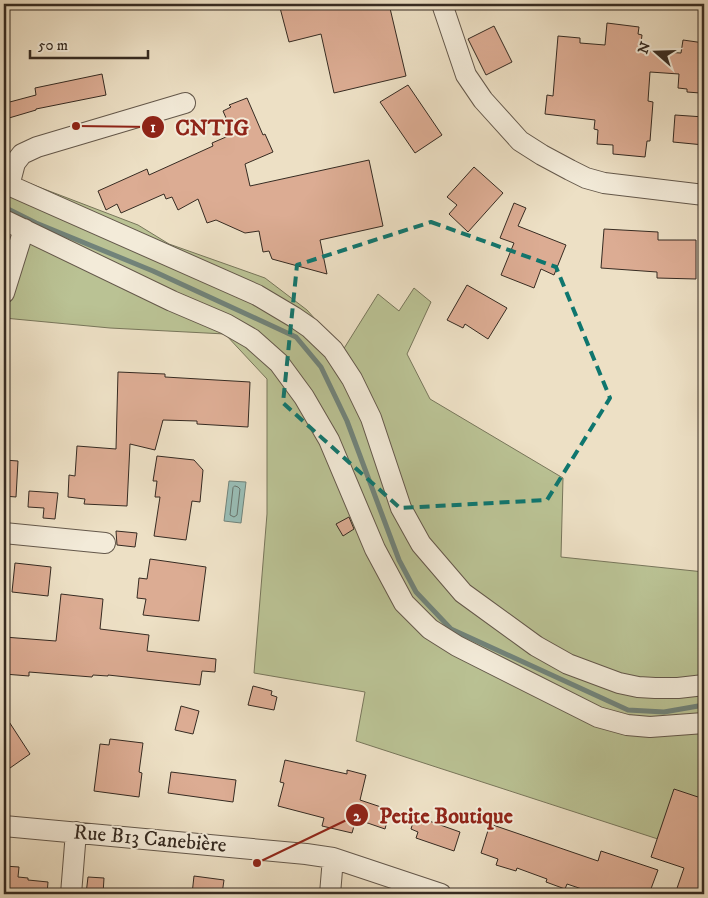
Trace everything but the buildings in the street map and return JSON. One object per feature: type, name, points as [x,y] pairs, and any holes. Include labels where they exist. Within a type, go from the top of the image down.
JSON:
[{"type":"street","points":[[442,4],[466,75],[483,100],[520,141],[542,156],[595,181],[704,195]]},
{"type":"street","points":[[185,103],[37,147],[22,154],[6,184],[257,296],[310,328],[333,350],[362,396],[372,418],[401,508],[421,544],[463,593],[513,630],[568,664],[619,683],[638,687],[678,688],[704,685]]},
{"type":"street","points":[[4,220],[172,301],[226,324],[252,340],[279,363],[304,397],[329,440],[375,549],[400,596],[404,603],[430,630],[456,646],[598,717],[627,725],[650,727],[704,723]]},
{"type":"street","points":[[4,293],[24,229]]},
{"type":"street","points":[[4,533],[105,543]]},
{"type":"street","name":"Rue B13 Canebière","points":[[4,826],[333,858],[441,894]]},
{"type":"street","points":[[71,894],[76,832]]},
{"type":"street","points":[[330,894],[333,858]]},
{"type":"highlighted area","points":[[431,222],[556,267],[610,398],[547,500],[400,508],[283,403],[297,265]]},
{"type":"green space","points":[[4,167],[23,181],[138,225],[169,244],[265,278],[307,310],[343,350],[378,294],[399,311],[414,288],[431,302],[407,354],[430,399],[563,478],[561,557],[704,572],[704,854],[356,741],[365,692],[254,673],[267,514],[267,379],[225,334],[110,328],[4,318],[4,279],[16,237],[4,231]]},
{"type":"water","points":[[229,481],[246,482],[241,523],[224,521]]},
{"type":"waterway","points":[[4,207],[36,223],[153,271],[296,337],[321,367],[347,421],[399,560],[416,592],[451,629],[628,710],[664,712],[704,705]]},
{"type":"place","name":"CNTIG","points":[[76,126]]},
{"type":"place","name":"Petite Boutique","points":[[257,863]]}]
